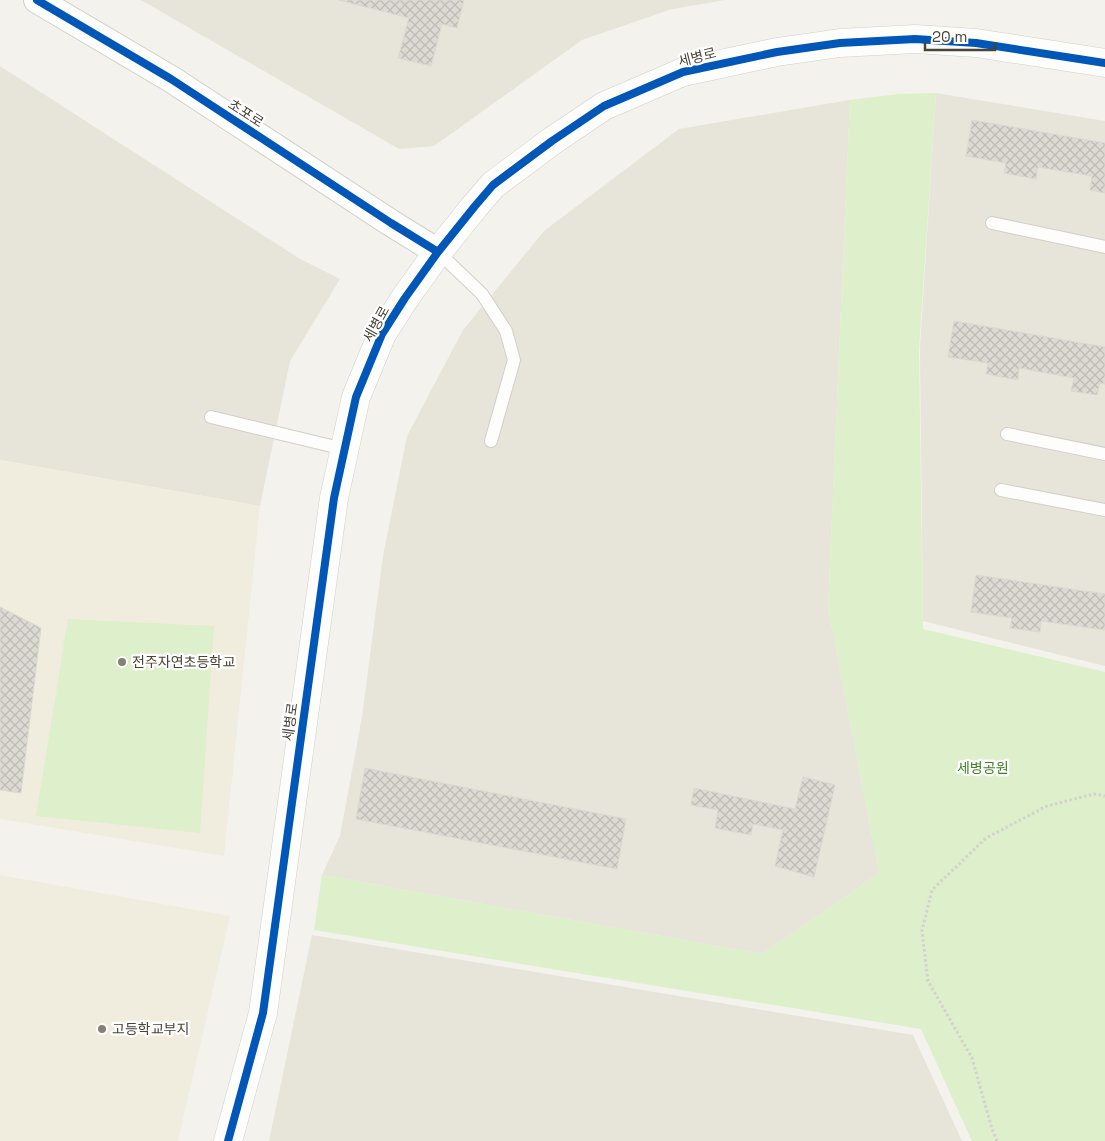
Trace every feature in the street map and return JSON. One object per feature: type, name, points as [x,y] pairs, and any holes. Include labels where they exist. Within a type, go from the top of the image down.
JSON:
[{"type":"street","name":"초포로","points":[[37,0],[170,79],[438,252]]},
{"type":"street","name":"세병로","points":[[228,1141],[262,1013],[334,498],[356,397],[382,334],[438,252],[493,185],[552,141],[604,106],[683,72],[777,52],[831,44],[915,39],[976,43],[1105,63]]},
{"type":"lane","points":[[992,223],[1105,247]]},
{"type":"lane","points":[[438,252],[482,294],[506,331],[514,360],[491,440]]},
{"type":"lane","points":[[211,417],[344,449]]},
{"type":"lane","points":[[1007,434],[1105,454]]},
{"type":"lane","points":[[1001,490],[1105,510]]},
{"type":"path","points":[[997,1141],[972,1058],[928,981],[922,931],[932,890],[986,838],[1047,806],[1094,794],[1105,796]]},
{"type":"shaded area","points":[[141,0],[725,0],[672,9],[582,40],[434,146],[399,149]]},
{"type":"shaded area","points":[[0,66],[300,259],[340,279],[290,361],[260,506],[0,460]]},
{"type":"shaded area","points":[[936,93],[1105,121],[1105,666],[923,621],[920,349]]},
{"type":"shaded area","points":[[850,100],[828,608],[879,873],[762,954],[322,875],[340,836],[362,717],[383,556],[407,436],[463,330],[544,231],[679,129]]},
{"type":"shaded area","name":"전주자연초등학교","points":[[0,460],[260,506],[224,856],[0,819]]},
{"type":"shaded area","name":"고등학교부지","points":[[0,875],[230,916],[178,1141],[0,1141]]},
{"type":"shaded area","points":[[312,935],[913,1035],[962,1141],[269,1141]]},
{"type":"green space","name":"세병공원","points":[[936,93],[919,350],[923,629],[1105,672],[1105,1141],[972,1141],[921,1029],[314,930],[322,875],[762,954],[879,873],[828,608],[850,100],[898,94]]},
{"type":"green space","points":[[68,619],[214,626],[200,833],[36,816]]},
{"type":"building","points":[[338,0],[464,0],[457,28],[442,24],[431,66],[398,58],[409,18]]},
{"type":"building","points":[[972,120],[1105,143],[1105,193],[1090,190],[1092,176],[1038,167],[1036,179],[1004,173],[1006,163],[966,156]]},
{"type":"building","points":[[954,321],[1105,347],[1105,384],[1100,383],[1097,395],[1071,391],[1074,378],[1019,368],[1018,380],[986,374],[988,363],[948,357]]},
{"type":"building","points":[[976,575],[1105,594],[1105,630],[1041,621],[1040,632],[1010,628],[1012,618],[971,612]]},
{"type":"building","points":[[0,607],[41,628],[21,793],[0,790]]},
{"type":"building","points":[[365,768],[626,819],[617,869],[356,819]]},
{"type":"building","points":[[803,777],[835,785],[814,877],[775,866],[783,830],[753,824],[751,835],[715,828],[718,810],[691,805],[694,788],[795,809]]},
{"type":"cycle path","points":[[37,0],[171,79],[438,252]]},
{"type":"cycle path","points":[[228,1141],[263,1013],[334,498],[356,397],[382,334],[438,252],[475,206],[493,185],[552,141],[604,106],[683,72],[777,52],[840,43],[915,39],[976,43],[1105,63]]},
{"type":"place","name":"전주자연초등학교","points":[[122,662]]},
{"type":"place","name":"고등학교부지","points":[[102,1029]]}]
